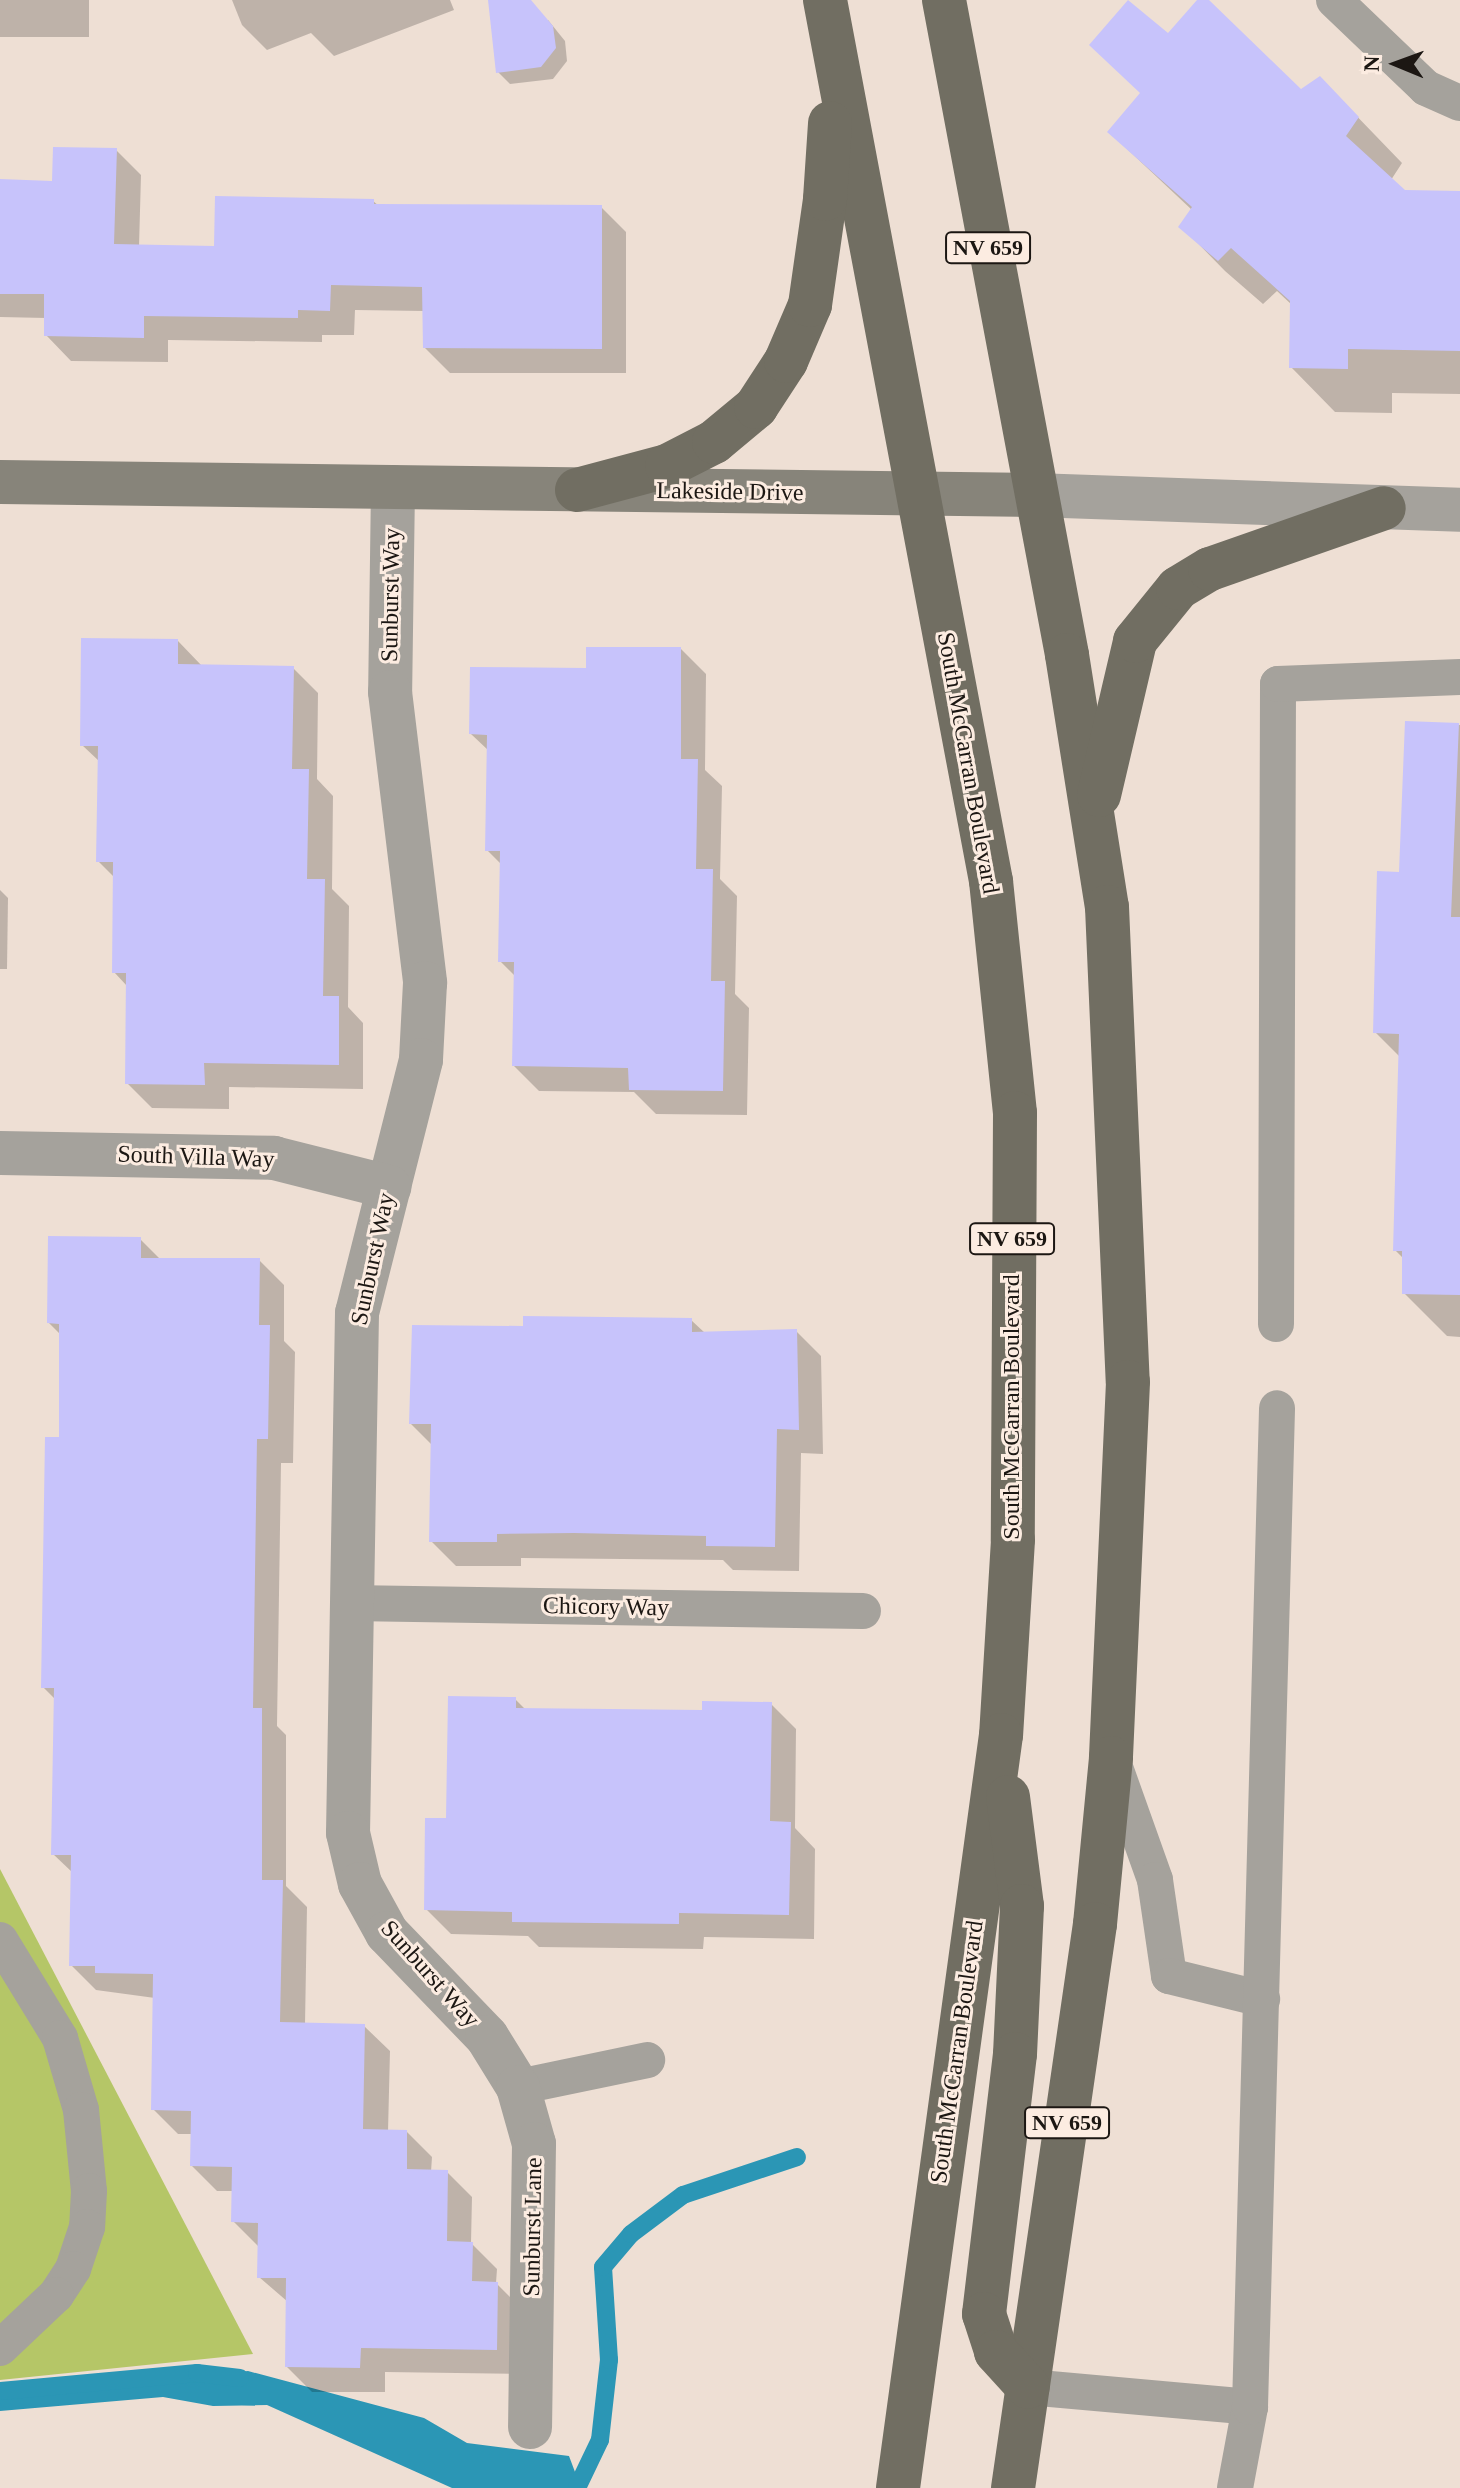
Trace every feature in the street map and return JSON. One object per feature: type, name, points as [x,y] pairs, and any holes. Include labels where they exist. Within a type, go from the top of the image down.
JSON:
[{"type":"main road","name":"South McCarran Boulevard","points":[[825,0],[921,495],[991,881],[1015,1113],[1013,1540],[1001,1735],[898,2488]]},
{"type":"main road","name":"NV 659","points":[[944,0],[1094,821],[1107,907],[1128,1382],[1111,1758],[1095,1924],[1013,2488]]},
{"type":"main road","points":[[577,490],[667,466],[714,442],[756,407],[786,361],[810,305],[825,199],[834,48]]},
{"type":"main road","name":"Lakeside Drive","points":[[0,482],[1034,495]]},
{"type":"main road","points":[[1094,821],[1135,641],[1168,599],[1210,569],[1384,508]]},
{"type":"main road","points":[[1001,1735],[1022,1906],[1015,2054],[984,2314],[996,2352],[1028,2387]]},
{"type":"street","name":"Sunburst Way","points":[[393,487],[390,692],[425,983],[421,1060],[357,1313],[348,1833],[360,1884],[387,1933],[487,2037]]},
{"type":"street","name":"Lakeside Drive","points":[[1034,495],[1460,510]]},
{"type":"street","name":"South Villa Way","points":[[0,1153],[274,1158],[389,1187]]},
{"type":"street","name":"Sunburst Lane","points":[[487,2037],[518,2087],[534,2144],[530,2427]]},
{"type":"lane","points":[[1334,0],[1343,0]]},
{"type":"lane","points":[[1334,0],[1426,88],[1460,103]]},
{"type":"lane","points":[[1276,1324],[1278,684],[1460,677]]},
{"type":"lane","points":[[1235,2488],[1250,2407],[1277,1408]]},
{"type":"lane","name":"Chicory Way","points":[[350,1603],[863,1611]]},
{"type":"lane","points":[[1111,1758],[1155,1880],[1169,1976],[1262,1999]]},
{"type":"lane","points":[[0,1940],[60,2038],[81,2110],[89,2191],[87,2227],[73,2269],[56,2295],[0,2348]]},
{"type":"lane","points":[[518,2087],[647,2060]]},
{"type":"lane","points":[[1028,2387],[1250,2407]]},
{"type":"green space","points":[[0,1869],[253,2354],[0,2380]]},
{"type":"water","points":[[248,2371],[424,2418],[467,2443],[569,2456],[581,2488],[452,2488],[267,2405],[213,2406],[163,2397],[0,2411],[0,2396]]},
{"type":"building","points":[[488,0],[531,0],[553,26],[556,48],[541,67],[496,73]]},
{"type":"building","points":[[1128,0],[1168,33],[1197,0],[1209,0],[1301,89],[1320,76],[1359,117],[1346,136],[1405,190],[1460,191],[1460,351],[1348,349],[1348,369],[1289,368],[1290,301],[1231,248],[1218,261],[1178,227],[1192,207],[1107,132],[1140,93],[1089,45]]},
{"type":"building","points":[[53,147],[117,148],[114,244],[214,246],[215,196],[374,199],[374,204],[602,205],[602,349],[423,348],[422,287],[331,285],[330,311],[298,310],[298,318],[144,316],[144,338],[44,336],[44,294],[0,294],[0,179],[52,181]]},
{"type":"building","points":[[81,638],[178,639],[178,664],[294,666],[292,769],[309,769],[307,879],[325,879],[323,996],[339,996],[339,1065],[204,1063],[205,1085],[125,1084],[126,973],[112,973],[113,862],[96,862],[98,746],[80,746]]},
{"type":"building","points":[[586,647],[681,647],[681,759],[698,759],[696,869],[713,869],[711,981],[725,981],[723,1091],[629,1090],[628,1068],[512,1066],[514,962],[498,962],[500,851],[485,851],[487,735],[469,734],[470,667],[586,668]]},
{"type":"building","points":[[1405,721],[1459,723],[1451,917],[1460,917],[1460,1295],[1402,1294],[1402,1251],[1393,1251],[1399,1034],[1373,1033],[1377,871],[1399,872]]},
{"type":"building","points":[[48,1236],[141,1237],[141,1258],[260,1258],[259,1325],[270,1325],[268,1439],[257,1439],[253,1708],[262,1708],[262,1880],[283,1880],[280,2022],[365,2024],[363,2129],[407,2130],[407,2169],[448,2170],[447,2241],[473,2242],[472,2281],[498,2282],[497,2350],[361,2348],[360,2368],[285,2367],[286,2278],[257,2278],[258,2223],[231,2222],[232,2167],[190,2166],[191,2111],[151,2110],[153,1974],[95,1973],[95,1966],[69,1966],[71,1855],[51,1855],[54,1688],[41,1688],[45,1437],[59,1437],[59,1324],[47,1323]]},
{"type":"building","points":[[523,1316],[692,1318],[692,1332],[797,1329],[799,1430],[777,1429],[775,1547],[706,1546],[706,1536],[574,1533],[497,1534],[497,1542],[429,1542],[431,1424],[409,1424],[412,1325],[523,1326]]},
{"type":"building","points":[[448,1696],[516,1697],[516,1708],[702,1710],[702,1701],[772,1702],[770,1821],[791,1822],[789,1915],[679,1913],[679,1924],[512,1922],[512,1912],[424,1910],[425,1818],[446,1818]]},
{"type":"waterway","points":[[577,2488],[600,2440],[609,2360],[603,2267],[631,2234],[683,2195],[797,2157]]},
{"type":"waterway","points":[[0,2391],[197,2373],[240,2378]]}]
